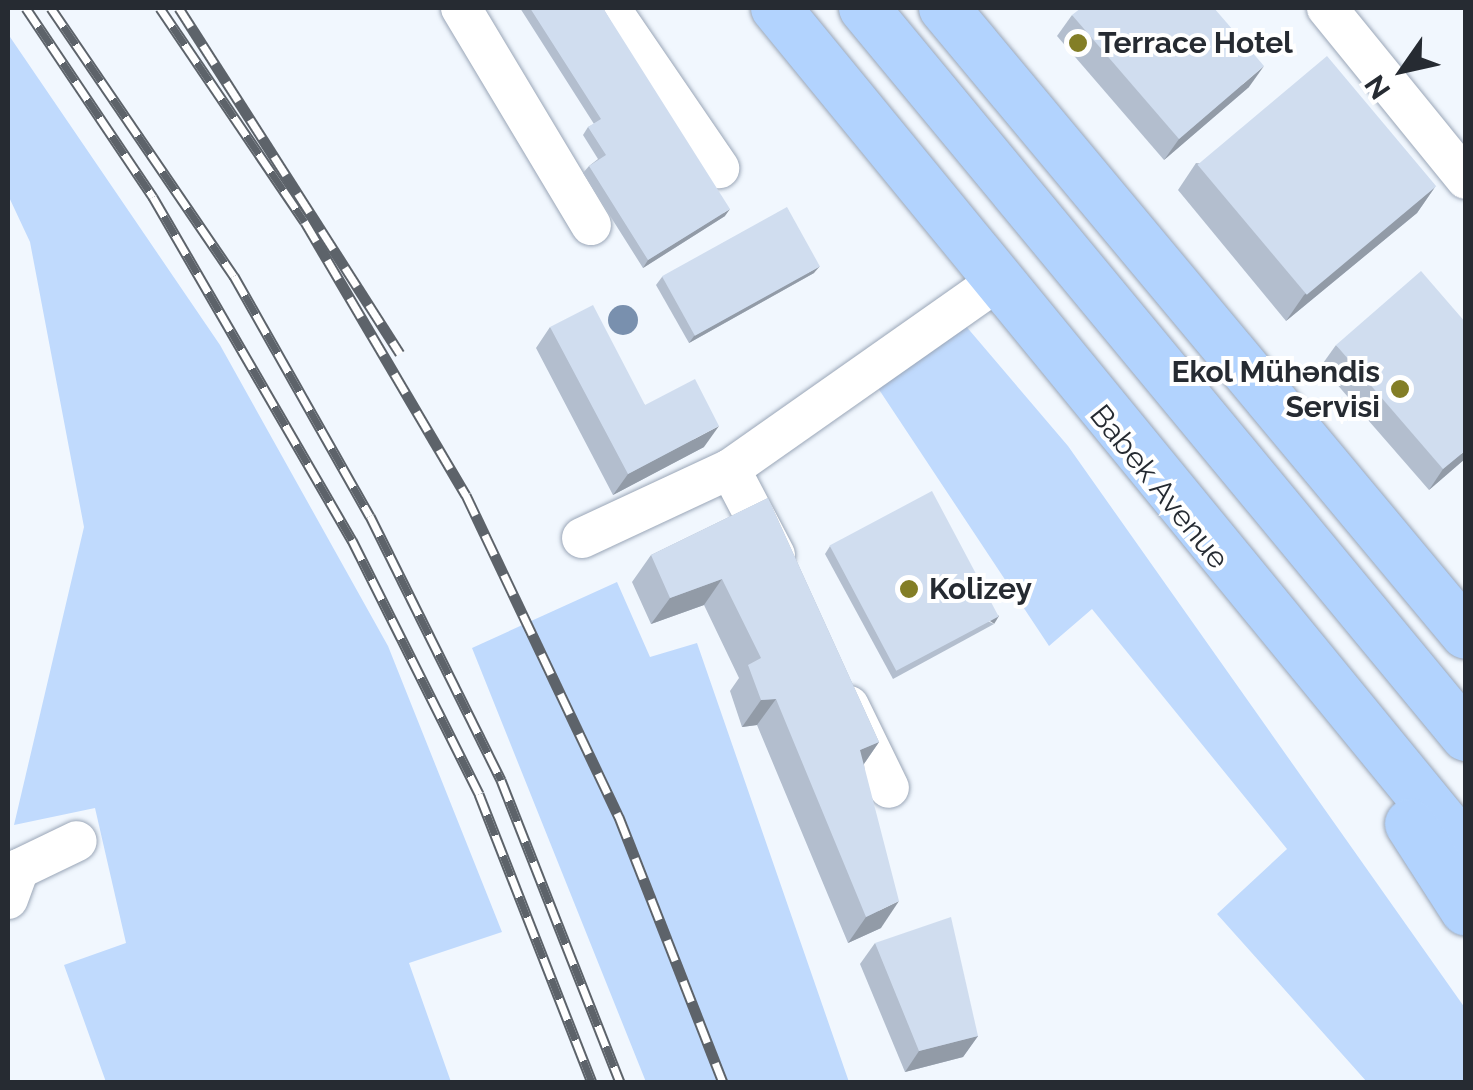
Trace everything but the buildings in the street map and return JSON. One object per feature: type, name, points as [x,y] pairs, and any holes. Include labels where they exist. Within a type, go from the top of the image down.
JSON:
[{"type":"main road","name":"Babek Avenue","points":[[753,8],[858,119]]},
{"type":"main road","name":"Babek Avenue","points":[[776,8],[858,119],[993,284],[1466,850]]},
{"type":"main road","points":[[944,8],[1130,238],[1466,634]]},
{"type":"main road","points":[[877,20],[1130,238]]},
{"type":"main road","points":[[877,20],[1466,736]]},
{"type":"main road","points":[[1297,652],[1466,911]]},
{"type":"street","points":[[461,8],[590,225]]},
{"type":"street","points":[[610,8],[719,168]]},
{"type":"street","points":[[1327,8],[1466,179]]},
{"type":"street","points":[[582,538],[730,469],[993,284]]},
{"type":"street","points":[[730,469],[789,584]]},
{"type":"street","points":[[831,669],[889,788]]},
{"type":"street","points":[[8,899],[20,869],[76,841]]},
{"type":"shaded area","points":[[8,34],[220,345],[388,646],[502,932],[409,963],[451,1082],[106,1082],[64,965],[126,943],[95,808],[14,825],[84,527],[30,242],[8,195]]},
{"type":"shaded area","points":[[959,318],[1068,446],[1465,1008],[1465,1082],[1367,1082],[1217,914],[1287,849],[1092,609],[1049,646],[872,379]]},
{"type":"shaded area","points":[[617,582],[650,657],[697,643],[849,1082],[646,1082],[472,648]]},
{"type":"railway","points":[[26,8],[153,197],[352,540],[479,794],[592,1082]]},
{"type":"railway","points":[[51,8],[234,276],[370,516],[501,780],[620,1082]]},
{"type":"railway","points":[[160,8],[305,222],[466,495],[619,817],[723,1082]]},
{"type":"railway","points":[[179,8],[400,353]]},
{"type":"place","name":"Terrace Hotel","points":[[1078,43]]},
{"type":"place","name":"Ekol Mühəndis Servisi","points":[[1400,389]]},
{"type":"place","name":"Kolizey","points":[[909,589]]}]
